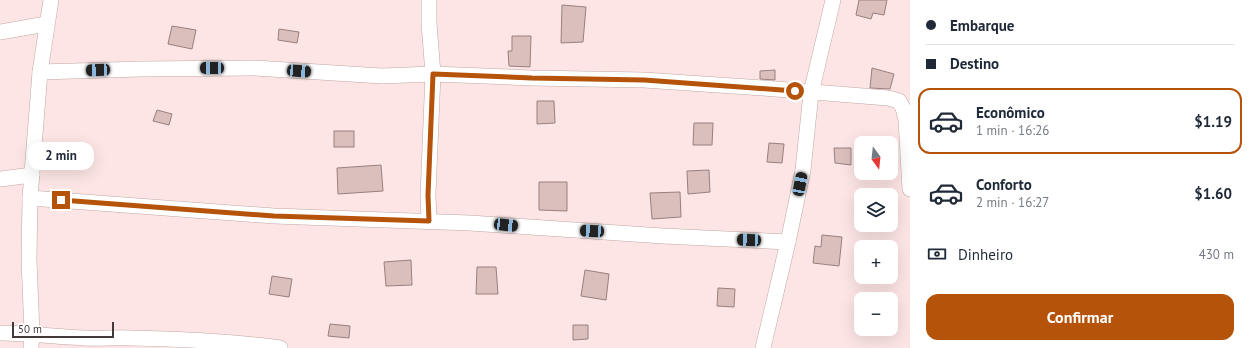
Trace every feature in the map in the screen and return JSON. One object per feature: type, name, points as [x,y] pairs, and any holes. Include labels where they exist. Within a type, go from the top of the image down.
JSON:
[{"type":"street","points":[[32,341],[29,259],[30,198],[40,72],[46,24],[51,0]]},
{"type":"street","points":[[429,0],[429,23],[433,74],[428,195],[429,221]]},
{"type":"street","points":[[763,348],[788,242],[802,170],[811,93],[833,0]]},
{"type":"street","points":[[0,32],[46,24]]},
{"type":"street","points":[[40,72],[255,68],[382,76],[433,74],[693,82],[811,93],[888,98],[898,101],[903,108],[906,120],[910,189]]},
{"type":"street","points":[[0,179],[32,175]]},
{"type":"street","points":[[30,198],[274,216],[429,221],[506,225],[553,230],[788,242]]},
{"type":"street","points":[[0,333],[32,341],[86,338],[130,338],[186,340],[280,348]]},
{"type":"building","points":[[859,0],[887,0],[884,15],[873,13],[871,19],[856,15]]},
{"type":"building","points":[[562,5],[586,7],[583,42],[561,43]]},
{"type":"building","points":[[172,26],[196,30],[192,49],[168,44]]},
{"type":"building","points":[[279,29],[299,32],[297,43],[278,40]]},
{"type":"building","points":[[512,36],[531,36],[530,67],[509,66],[508,51],[512,51]]},
{"type":"building","points":[[872,68],[894,74],[890,89],[870,88]]},
{"type":"building","points":[[775,70],[775,80],[760,79],[760,71]]},
{"type":"building","points":[[537,101],[554,101],[555,123],[537,124]]},
{"type":"building","points":[[157,110],[172,114],[169,125],[153,121]]},
{"type":"building","points":[[694,123],[713,123],[712,145],[693,145]]},
{"type":"building","points":[[334,131],[354,131],[354,147],[334,147]]},
{"type":"building","points":[[769,143],[784,144],[782,163],[767,162]]},
{"type":"building","points":[[834,148],[851,148],[851,165],[835,163]]},
{"type":"building","points":[[381,165],[383,191],[338,194],[337,168]]},
{"type":"building","points":[[709,170],[710,192],[688,194],[687,171]]},
{"type":"building","points":[[539,182],[567,182],[567,211],[539,210]]},
{"type":"building","points":[[680,192],[681,217],[652,219],[650,193]]},
{"type":"building","points":[[822,235],[842,237],[839,266],[813,263],[815,246],[821,247]]},
{"type":"building","points":[[411,260],[412,285],[386,286],[384,262]]},
{"type":"building","points":[[477,267],[496,267],[498,294],[476,294]]},
{"type":"building","points":[[585,270],[609,274],[606,300],[581,296]]},
{"type":"building","points":[[272,276],[292,279],[289,297],[269,294]]},
{"type":"building","points":[[718,288],[735,289],[734,307],[717,306]]},
{"type":"building","points":[[330,324],[350,326],[349,338],[328,336]]},
{"type":"building","points":[[573,325],[588,325],[588,339],[573,340]]},
{"type":"route","points":[[61,200],[274,216],[429,221],[428,195],[433,74],[693,82],[795,91]]}]
